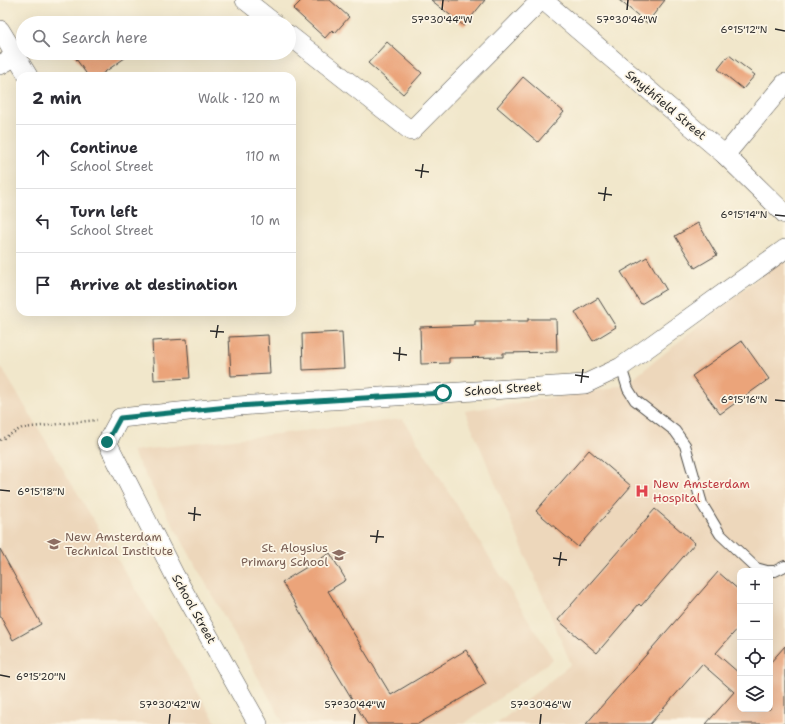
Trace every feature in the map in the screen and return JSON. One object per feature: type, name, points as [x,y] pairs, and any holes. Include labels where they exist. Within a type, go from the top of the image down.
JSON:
[{"type":"street","points":[[245,0],[265,16]]},
{"type":"street","points":[[296,40],[412,131],[542,0]]},
{"type":"street","name":"Smythfield Street","points":[[542,0],[725,155],[785,214]]},
{"type":"street","points":[[0,30],[7,61],[22,72]]},
{"type":"street","points":[[725,155],[785,83]]},
{"type":"street","name":"School Street","points":[[258,724],[175,576],[107,442],[120,418],[238,406],[585,384],[621,367],[783,250]]},
{"type":"lane","points":[[621,367],[628,389],[635,400],[675,431],[685,445],[702,504],[720,534],[756,568]]},
{"type":"lane","points":[[773,571],[785,566]]},
{"type":"path","points":[[0,440],[22,428],[120,418]]},
{"type":"shaded area","name":"New Amsterdam Hospital","points":[[785,258],[785,724],[497,724],[571,664],[465,411],[607,389],[629,382]]},
{"type":"shaded area","name":"New Amsterdam Technical Institute","points":[[0,365],[217,724],[0,724]]},
{"type":"shaded area","name":"St. Aloysius Primary School","points":[[403,419],[553,659],[464,724],[284,724],[132,451]]},
{"type":"building","points":[[302,0],[330,0],[349,17],[335,33],[332,30],[325,38],[293,9]]},
{"type":"building","points":[[431,0],[485,0],[464,26]]},
{"type":"building","points":[[619,0],[665,0],[647,23]]},
{"type":"building","points":[[387,42],[422,73],[403,94],[368,63]]},
{"type":"building","points":[[729,55],[755,75],[743,89],[718,69]]},
{"type":"building","points":[[77,60],[122,60],[105,72],[85,72]]},
{"type":"building","points":[[523,77],[564,112],[538,142],[497,107]]},
{"type":"building","points":[[698,223],[717,255],[695,268],[675,236]]},
{"type":"building","points":[[647,257],[666,289],[641,304],[621,272]]},
{"type":"building","points":[[598,298],[616,327],[593,341],[575,312]]},
{"type":"building","points":[[528,319],[556,319],[557,352],[503,353],[503,357],[449,358],[449,363],[421,364],[420,327],[475,325],[475,321],[528,321]]},
{"type":"building","points":[[342,332],[344,368],[303,370],[302,334]]},
{"type":"building","points":[[268,335],[270,374],[231,376],[229,337]]},
{"type":"building","points":[[187,339],[190,378],[154,380],[152,341]]},
{"type":"building","points":[[742,341],[769,379],[720,414],[692,376]]},
{"type":"building","points":[[589,450],[631,486],[578,547],[536,511]]},
{"type":"building","points":[[655,509],[695,543],[641,606],[639,604],[597,653],[558,620]]},
{"type":"building","points":[[0,549],[41,624],[13,640],[0,616]]},
{"type":"building","points":[[330,553],[346,580],[328,591],[391,695],[466,650],[486,684],[418,724],[367,724],[282,582]]},
{"type":"building","points":[[718,572],[737,588],[737,629],[716,653],[737,671],[737,712],[773,712],[773,660],[785,646],[785,724],[706,724],[734,692],[702,664],[650,724],[586,724]]},
{"type":"place","name":"New Amsterdam Hospital","points":[[642,491]]},
{"type":"place","name":"New Amsterdam Technical Institute","points":[[54,544]]},
{"type":"place","name":"St. Aloysius Primary School","points":[[339,555]]},
{"type":"route","points":[[107,442],[120,418],[238,406],[443,393]]}]
